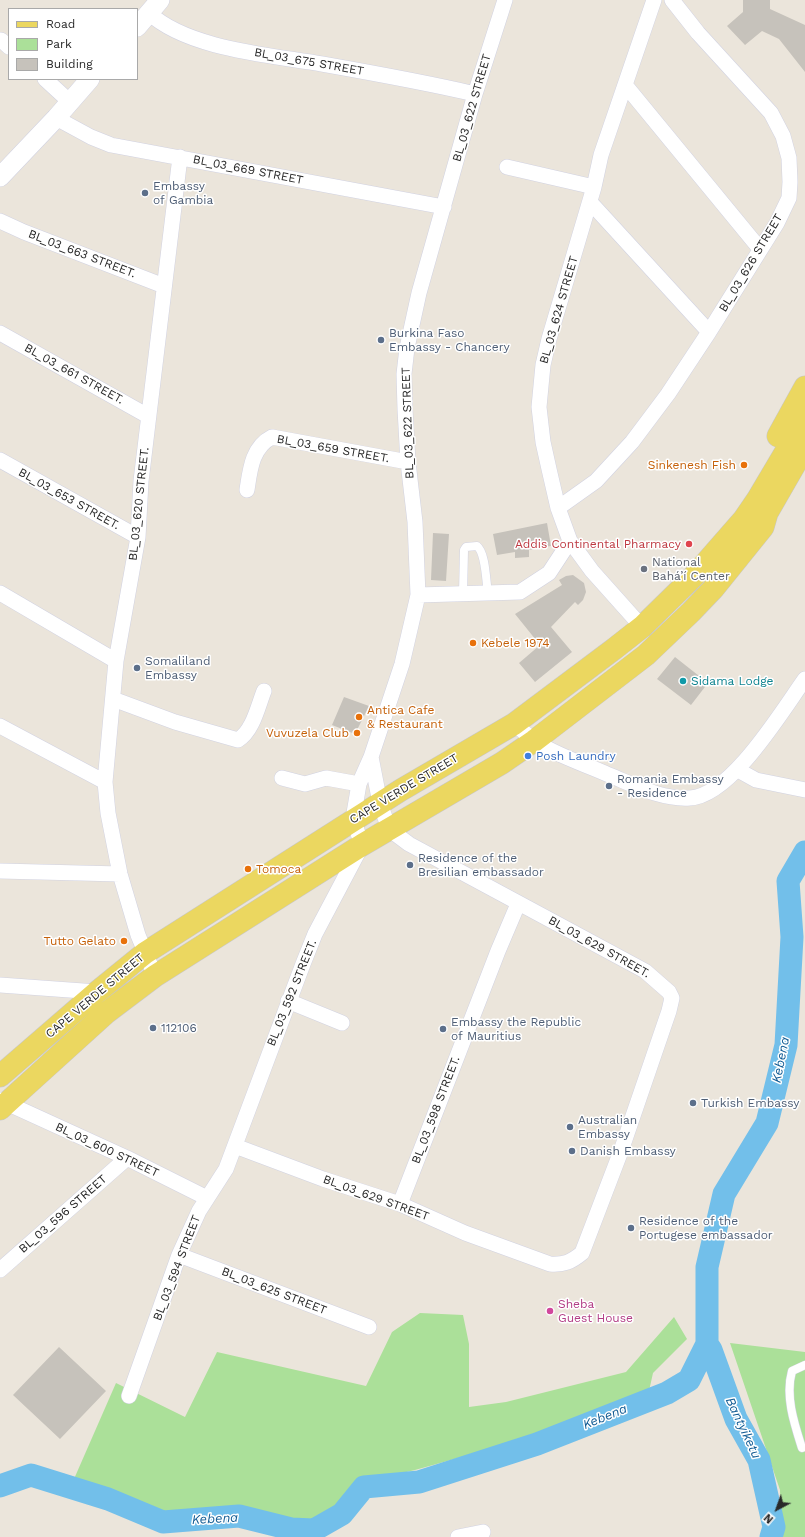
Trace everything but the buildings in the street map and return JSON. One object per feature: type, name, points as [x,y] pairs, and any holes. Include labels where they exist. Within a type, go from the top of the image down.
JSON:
[{"type":"main road","points":[[737,526],[748,492],[805,386]]},
{"type":"main road","points":[[763,527],[778,517],[795,464],[805,419]]},
{"type":"main road","name":"CAPE VERDE STREET","points":[[0,1076],[97,992],[145,954],[284,866],[353,819],[444,763],[514,724],[614,649],[642,627],[695,575],[751,510],[795,464]]},
{"type":"main road","name":"CAPE VERDE STREET","points":[[2,1104],[106,1013],[155,976],[362,845],[502,763],[534,741],[646,655],[713,589],[763,527],[767,513],[795,464]]},
{"type":"street","name":"BL_03_622 STREET","points":[[353,819],[359,784],[371,757],[402,664],[418,595],[415,522],[408,462],[404,374],[407,348],[419,293],[475,94],[505,0]]},
{"type":"street","name":"BL_03_624 STREET","points":[[642,627],[592,571],[570,541],[558,508],[543,442],[539,407],[543,365],[549,339],[590,202],[601,155],[626,86],[654,0]]},
{"type":"street","name":"BL_03_626 STREET","points":[[558,508],[596,481],[632,442],[668,394],[709,332],[777,223],[789,198],[789,158],[783,136],[771,113],[698,32],[672,0]]},
{"type":"street","name":"BL_03_675 STREET","points":[[149,13],[158,21],[179,33],[216,45],[425,82],[475,94]]},
{"type":"street","points":[[46,80],[70,102]]},
{"type":"street","points":[[0,177],[56,118],[89,80]]},
{"type":"street","points":[[626,86],[760,249]]},
{"type":"street","name":"BL_03_669 STREET","points":[[56,118],[91,137],[111,145],[180,156],[444,208]]},
{"type":"street","name":"BL_03_620 STREET.","points":[[155,976],[145,954],[120,874],[108,813],[105,782],[116,661],[138,537],[141,481],[148,416],[180,156]]},
{"type":"street","points":[[507,167],[594,187]]},
{"type":"street","points":[[590,202],[709,332]]},
{"type":"street","name":"BL_03_663 STREET.","points":[[0,221],[24,232],[164,286]]},
{"type":"street","name":"BL_03_661 STREET.","points":[[0,333],[148,416]]},
{"type":"street","name":"BL_03_659 STREET.","points":[[246,490],[254,456],[266,440],[272,437],[408,462]]},
{"type":"street","name":"BL_03_653 STREET.","points":[[0,460],[138,537]]},
{"type":"street","points":[[418,595],[520,592],[549,574],[570,541]]},
{"type":"street","points":[[0,593],[116,661]]},
{"type":"street","points":[[514,724],[534,741],[549,749],[640,788],[676,797],[690,798],[704,796],[720,786],[738,770],[805,679]]},
{"type":"street","points":[[113,699],[175,722],[238,740],[244,736],[253,719],[264,691]]},
{"type":"street","points":[[0,726],[105,782]]},
{"type":"street","points":[[371,757],[380,803],[389,829]]},
{"type":"street","points":[[738,770],[756,780],[805,790]]},
{"type":"street","points":[[282,778],[305,784],[326,778],[359,784]]},
{"type":"street","points":[[353,819],[362,845]]},
{"type":"street","name":"BL_03_629 STREET.","points":[[389,829],[409,844],[645,971],[663,985],[672,998],[643,1091],[588,1241],[582,1253],[573,1260],[562,1265]]},
{"type":"street","name":"BL_03_592 STREET.","points":[[235,1146],[288,1001],[316,934],[362,845]]},
{"type":"street","points":[[0,872],[120,874]]},
{"type":"street","name":"BL_03_598 STREET.","points":[[400,1204],[498,951],[518,904]]},
{"type":"street","points":[[0,984],[97,992]]},
{"type":"street","points":[[288,1001],[342,1023]]},
{"type":"street","name":"BL_03_600 STREET","points":[[2,1104],[127,1158],[208,1198]]},
{"type":"street","name":"BL_03_629 STREET","points":[[235,1146],[323,1179],[400,1204],[465,1232],[550,1264],[562,1265]]},
{"type":"street","name":"BL_03_594 STREET","points":[[129,1396],[179,1255],[199,1211],[219,1182],[235,1146]]},
{"type":"street","name":"BL_03_596 STREET","points":[[0,1270],[127,1158]]},
{"type":"street","name":"BL_03_625 STREET","points":[[179,1255],[369,1326]]},
{"type":"street","points":[[458,1537],[483,1532]]},
{"type":"lane","points":[[463,594],[464,550],[466,547],[478,546],[483,555],[488,594]]},
{"type":"lane","points":[[802,1448],[792,1418],[788,1383],[792,1370],[805,1365]]},
{"type":"green space","points":[[420,1313],[463,1315],[469,1344],[469,1407],[506,1402],[626,1372],[674,1317],[687,1339],[653,1373],[649,1391],[561,1426],[494,1448],[415,1470],[360,1483],[337,1510],[312,1523],[288,1520],[239,1507],[163,1514],[107,1489],[74,1479],[116,1383],[185,1417],[217,1352],[366,1386],[392,1332]]},
{"type":"green space","points":[[730,1343],[805,1352],[805,1537],[779,1537],[781,1530],[780,1490]]},
{"type":"waterway","name":"Kebena","points":[[0,1486],[31,1475],[108,1499],[163,1522],[239,1516],[291,1529],[314,1530],[342,1514],[364,1487],[419,1482],[537,1444],[667,1393],[689,1380],[707,1344],[707,1267],[724,1194],[767,1123],[786,1045],[792,937],[788,881],[805,852]]},
{"type":"waterway","name":"Bantyiketu","points":[[707,1344],[711,1350],[736,1419],[759,1460],[774,1527],[771,1537]]},
{"type":"place","name":"Embassy of Gambia","points":[[145,193]]},
{"type":"place","name":"Burkina Faso Embassy - Chancery","points":[[381,340]]},
{"type":"place","name":"Sinkenesh Fish","points":[[744,465]]},
{"type":"place","name":"Addis Continental Pharmacy","points":[[689,544]]},
{"type":"place","name":"National Bahá’í Center","points":[[644,569]]},
{"type":"place","name":"Kebele 1974","points":[[473,643]]},
{"type":"place","name":"Somaliland Embassy","points":[[137,668]]},
{"type":"place","name":"Sidama Lodge","points":[[683,681]]},
{"type":"place","name":"Antica Cafe & Restaurant","points":[[359,717]]},
{"type":"place","name":"Vuvuzela Club","points":[[357,733]]},
{"type":"place","name":"Posh Laundry","points":[[528,756]]},
{"type":"place","name":"Romania Embassy - Residence","points":[[609,786]]},
{"type":"place","name":"Residence of the Bresilian embassador","points":[[410,865]]},
{"type":"place","name":"Tomoca","points":[[248,869]]},
{"type":"place","name":"Tutto Gelato","points":[[124,941]]},
{"type":"place","name":"112106","points":[[153,1028]]},
{"type":"place","name":"Embassy the Republic of Mauritius","points":[[443,1029]]},
{"type":"place","name":"Turkish Embassy","points":[[693,1103]]},
{"type":"place","name":"Australian Embassy","points":[[570,1127]]},
{"type":"place","name":"Danish Embassy","points":[[572,1151]]},
{"type":"place","name":"Residence of the Portugese embassador","points":[[631,1228]]},
{"type":"place","name":"Sheba Guest House","points":[[550,1311]]}]
